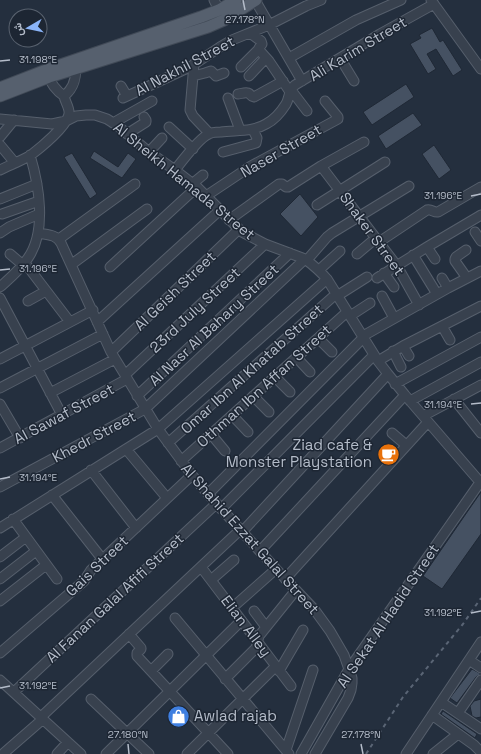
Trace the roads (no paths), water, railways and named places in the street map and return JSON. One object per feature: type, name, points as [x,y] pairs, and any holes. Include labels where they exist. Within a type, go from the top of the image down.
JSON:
[{"type":"main road","points":[[75,65],[201,17],[217,5],[236,0]]},
{"type":"main road","points":[[0,88],[208,27],[224,20],[255,0]]},
{"type":"main road","points":[[217,5],[224,20]]},
{"type":"main road","points":[[0,96],[47,74]]},
{"type":"street","points":[[255,0],[302,82]]},
{"type":"street","name":"Al Nakhil Street","points":[[121,86],[125,97],[194,64],[224,44],[269,25],[321,0]]},
{"type":"street","points":[[288,58],[356,20],[401,0]]},
{"type":"street","points":[[433,2],[481,69]]},
{"type":"street","name":"Ali Karim Street","points":[[290,91],[295,85],[433,2]]},
{"type":"street","points":[[241,67],[259,49],[262,41],[250,33]]},
{"type":"street","points":[[259,49],[283,82],[307,111]]},
{"type":"street","points":[[249,76],[266,58]]},
{"type":"street","points":[[340,58],[354,81]]},
{"type":"street","points":[[194,64],[190,106],[191,113],[209,133]]},
{"type":"street","points":[[64,96],[70,91],[74,83],[75,65]]},
{"type":"street","points":[[193,76],[211,71],[216,76],[224,73]]},
{"type":"street","points":[[0,170],[37,151],[53,136],[68,118],[69,111],[64,96],[56,89],[47,74]]},
{"type":"street","points":[[238,94],[247,92],[254,97],[283,82]]},
{"type":"street","points":[[175,170],[204,136],[209,133],[253,130],[271,122],[286,104],[290,91]]},
{"type":"street","points":[[228,98],[240,130]]},
{"type":"street","points":[[114,123],[152,101]]},
{"type":"street","name":"Naser Street","points":[[206,196],[252,166],[338,119],[338,117],[325,102]]},
{"type":"street","name":"Al Sheikh Hamada Street","points":[[0,119],[52,124],[66,121],[76,116],[95,115],[102,117],[114,123],[148,152],[175,170],[195,186],[229,220],[246,234],[264,244],[306,260],[319,270],[326,279],[376,358],[395,384],[480,482]]},
{"type":"street","points":[[127,134],[146,122],[144,117]]},
{"type":"street","points":[[0,137],[14,120]]},
{"type":"street","points":[[168,127],[193,149]]},
{"type":"street","points":[[223,152],[256,143],[257,138],[253,130]]},
{"type":"street","points":[[148,152],[162,138]]},
{"type":"street","points":[[229,220],[279,185],[282,184],[288,187],[321,166],[364,142]]},
{"type":"street","points":[[0,145],[15,163]]},
{"type":"street","points":[[0,287],[29,258],[35,246],[38,233],[39,201],[37,184],[30,155]]},
{"type":"street","points":[[317,205],[385,162]]},
{"type":"street","name":"Shaker Street","points":[[321,166],[397,266],[419,305]]},
{"type":"street","points":[[110,267],[195,186],[203,175]]},
{"type":"street","points":[[0,199],[37,184]]},
{"type":"street","points":[[38,233],[53,236],[59,239],[135,184]]},
{"type":"street","name":"Khedr Street","points":[[0,487],[146,409],[306,260],[327,237],[409,186]]},
{"type":"street","points":[[357,254],[377,240],[429,209],[434,212],[438,212],[481,187]]},
{"type":"street","points":[[2,214],[39,201]]},
{"type":"street","points":[[72,264],[147,208]]},
{"type":"street","points":[[97,322],[220,210]]},
{"type":"street","points":[[0,233],[9,227],[39,214]]},
{"type":"street","points":[[394,287],[381,275],[427,246],[481,215]]},
{"type":"street","name":"Al Geish Street","points":[[50,393],[113,356],[239,229]]},
{"type":"street","points":[[476,232],[481,241]]},
{"type":"street","name":"Al Shahid Ezzat Galal Street","points":[[59,239],[72,264],[113,356],[168,444],[218,506],[314,609],[330,631],[344,655],[352,678],[348,698],[315,754]]},
{"type":"street","name":"23rd July Street","points":[[126,377],[264,244]]},
{"type":"street","points":[[427,246],[435,259]]},
{"type":"street","points":[[466,250],[456,257],[455,260],[467,278]]},
{"type":"street","points":[[319,270],[340,251]]},
{"type":"street","name":"Al Nasr Al Bahary Street","points":[[137,396],[290,253]]},
{"type":"street","points":[[10,254],[24,264],[70,322]]},
{"type":"street","points":[[413,255],[437,294]]},
{"type":"street","points":[[208,494],[363,337],[394,318],[481,271]]},
{"type":"street","name":"Omar Ibn Al Khatab Street","points":[[168,444],[337,295],[367,277]]},
{"type":"street","points":[[442,278],[448,288]]},
{"type":"street","points":[[0,528],[158,429],[326,279]]},
{"type":"street","points":[[28,301],[46,291]]},
{"type":"street","points":[[382,296],[394,318]]},
{"type":"street","points":[[0,298],[62,415]]},
{"type":"street","name":"Othman Ibn Affan Street","points":[[181,461],[318,338],[348,314],[370,303]]},
{"type":"street","name":"Al Fanan Galal Afifi Street","points":[[14,692],[218,506],[376,358],[404,346],[481,306]]},
{"type":"street","points":[[0,359],[93,310]]},
{"type":"street","points":[[442,326],[450,340]]},
{"type":"street","points":[[0,388],[102,334]]},
{"type":"street","points":[[395,384],[481,337]]},
{"type":"street","points":[[318,338],[332,352]]},
{"type":"street","points":[[404,346],[409,356]]},
{"type":"street","points":[[393,351],[402,368]]},
{"type":"street","points":[[296,357],[310,372]]},
{"type":"street","points":[[260,551],[407,398],[481,362]]},
{"type":"street","points":[[4,753],[201,566],[241,531],[388,374]]},
{"type":"street","name":"Al Sawaf Street","points":[[0,448],[62,415],[126,377]]},
{"type":"street","points":[[275,377],[290,392]]},
{"type":"street","points":[[285,579],[406,446],[425,419],[454,399],[481,385]]},
{"type":"street","points":[[253,396],[269,412]]},
{"type":"street","points":[[454,399],[481,433]]},
{"type":"street","points":[[0,404],[20,438]]},
{"type":"street","points":[[232,415],[248,432]]},
{"type":"street","points":[[392,433],[406,446]]},
{"type":"street","points":[[211,434],[225,451]]},
{"type":"street","points":[[126,449],[167,498]]},
{"type":"street","points":[[91,470],[136,528]]},
{"type":"street","name":"Gais Street","points":[[0,653],[84,581],[91,570],[192,475]]},
{"type":"street","name":"Al Sekat Al Hadid Street","points":[[301,754],[349,669],[480,482]]},
{"type":"street","points":[[52,495],[103,560]]},
{"type":"street","points":[[13,519],[57,579]]},
{"type":"street","points":[[0,557],[26,537]]},
{"type":"street","points":[[12,592],[0,578],[36,551]]},
{"type":"street","points":[[211,580],[234,560]]},
{"type":"street","points":[[0,601],[46,565]]},
{"type":"street","name":"Elian Alley","points":[[201,566],[291,686]]},
{"type":"street","points":[[232,608],[276,569]]},
{"type":"street","points":[[226,679],[256,648],[259,636],[296,590]]},
{"type":"street","points":[[254,611],[266,627]]},
{"type":"street","points":[[175,618],[288,752]]},
{"type":"street","points":[[106,754],[241,621]]},
{"type":"street","points":[[187,754],[242,699],[277,669],[303,630]]},
{"type":"street","points":[[129,634],[141,648],[136,655],[228,754]]},
{"type":"street","points":[[406,754],[481,642]]},
{"type":"street","points":[[151,671],[168,654]]},
{"type":"street","points":[[470,660],[481,668]]},
{"type":"street","points":[[288,752],[313,670]]},
{"type":"street","points":[[0,680],[81,754]]},
{"type":"street","points":[[458,713],[479,686]]},
{"type":"street","points":[[91,699],[149,754]]},
{"type":"street","points":[[441,702],[481,729]]},
{"type":"street","points":[[432,715],[474,745],[481,752]]},
{"type":"street","points":[[433,754],[458,734]]},
{"type":"street","points":[[474,745],[481,734]]},
{"type":"street","points":[[57,754],[68,742]]},
{"type":"railway","points":[[366,754],[403,697],[463,624],[481,598]]},
{"type":"place","name":"Ziad cafe & Monster Playstation","points":[[388,454]]},
{"type":"place","name":"Awlad rajab","points":[[178,716]]}]
